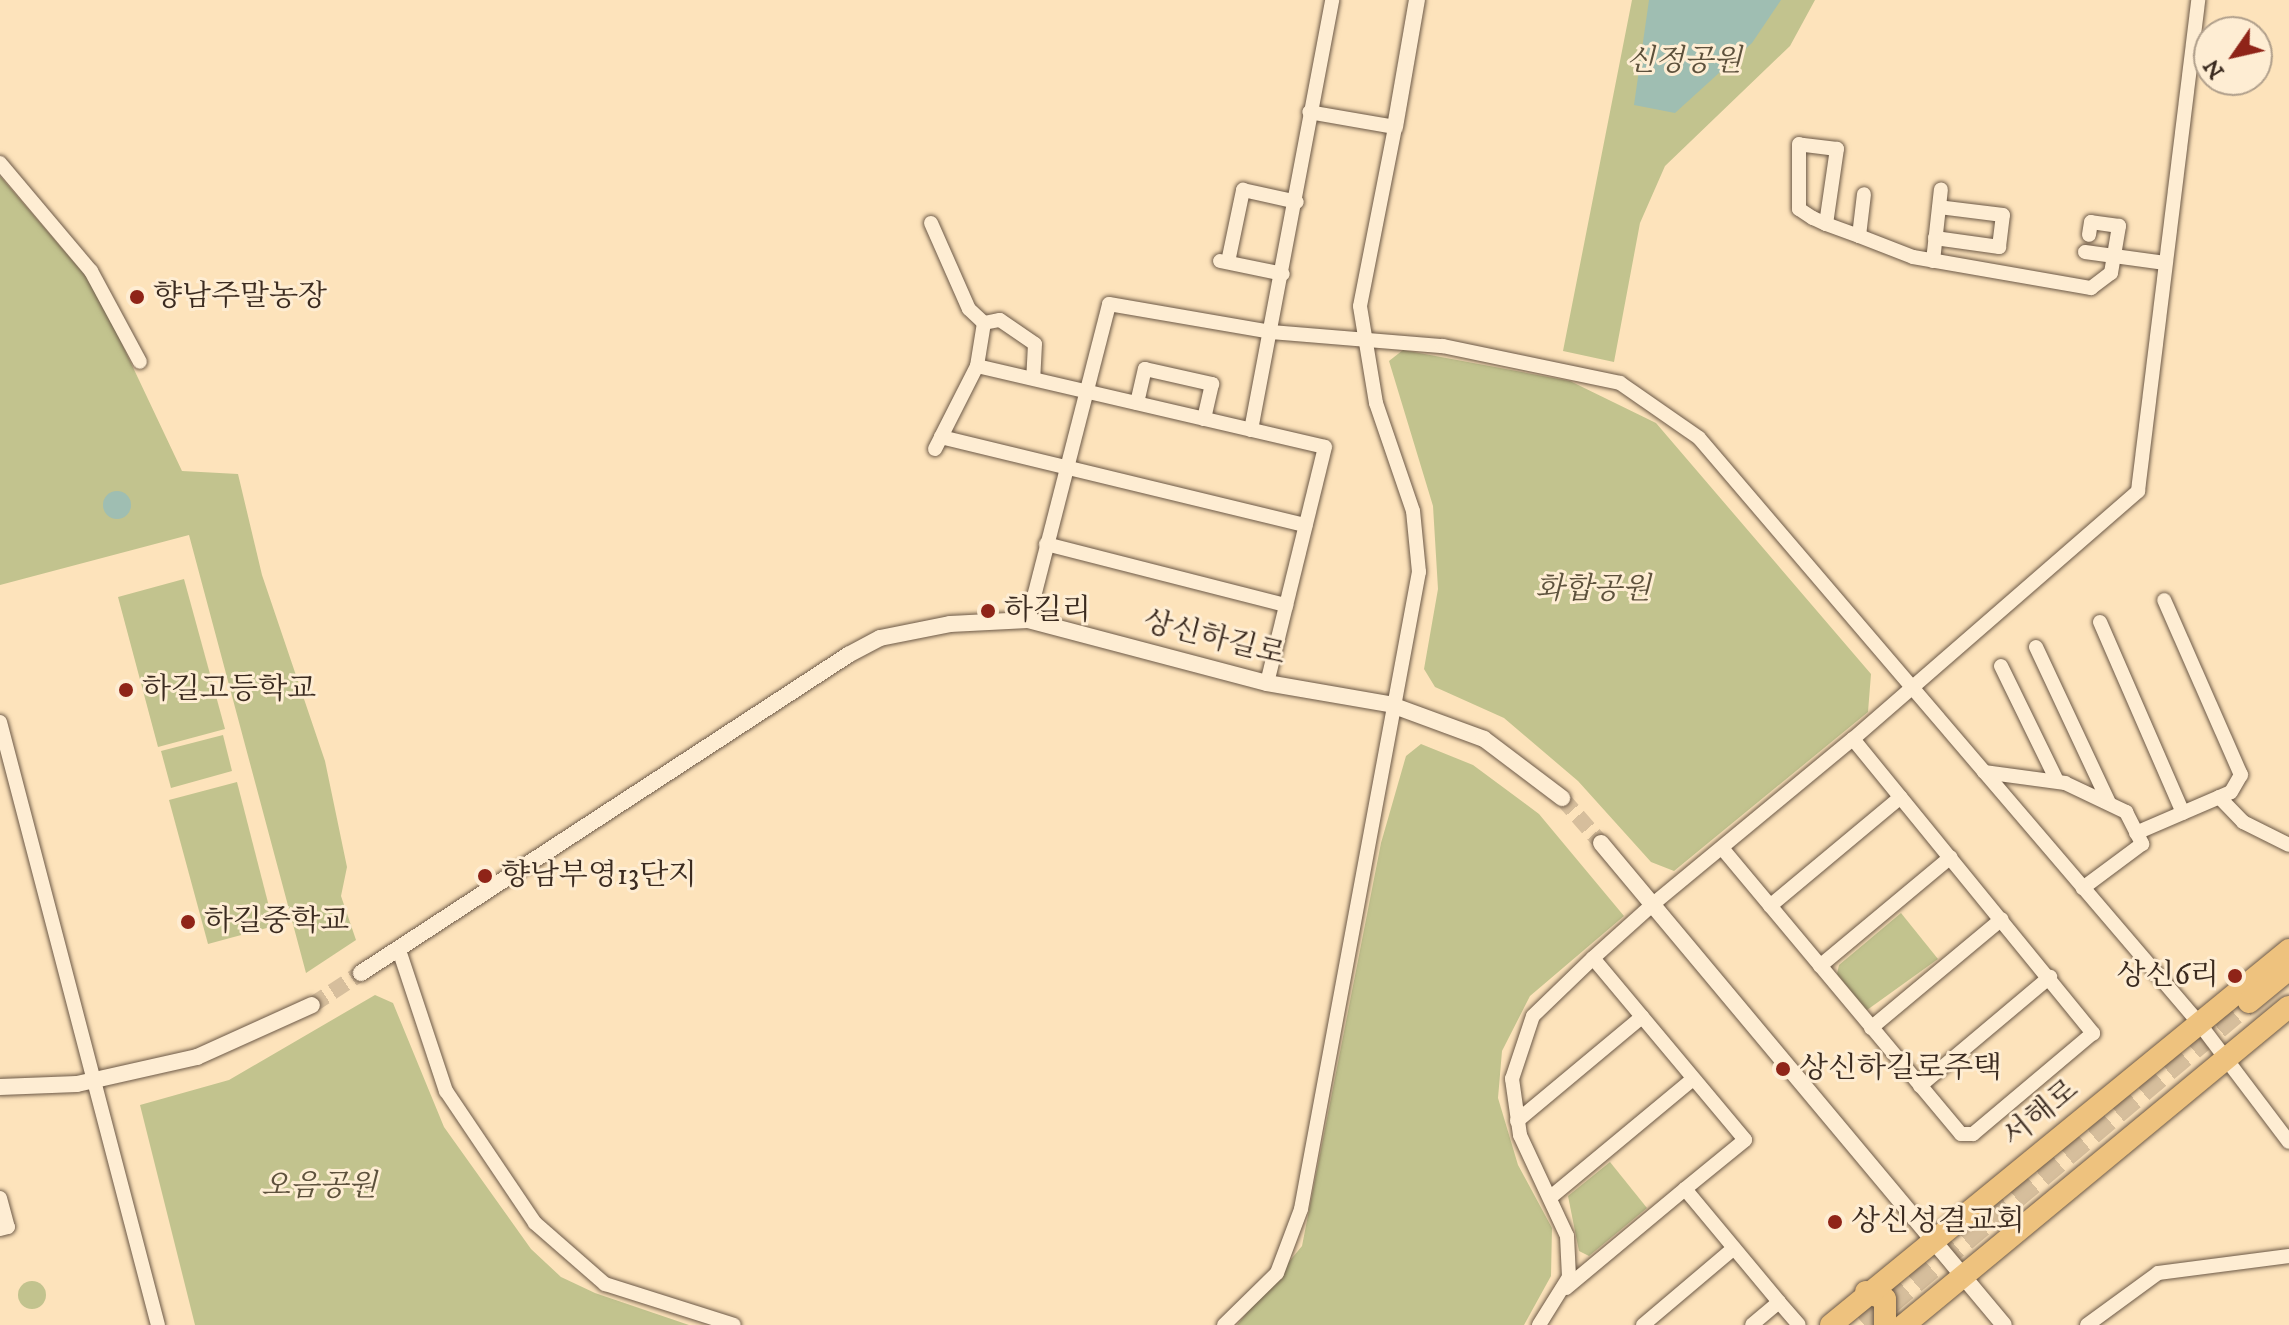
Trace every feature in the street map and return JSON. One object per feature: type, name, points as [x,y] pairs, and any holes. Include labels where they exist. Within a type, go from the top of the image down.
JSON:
[{"type":"main road","name":"서해로","points":[[1904,1325],[1970,1276],[2228,1060],[2255,1006],[2289,950]]},
{"type":"main road","name":"서해로","points":[[2255,1006],[2289,969]]},
{"type":"main road","name":"서해로","points":[[1831,1325],[1866,1292],[1937,1239],[2199,1023],[2255,1006],[2289,987]]},
{"type":"main road","name":"서해로","points":[[2255,1006],[2289,1007]]},
{"type":"main road","points":[[1866,1292],[1885,1299],[1885,1325]]},
{"type":"street","points":[[1251,430],[1297,202],[1309,112],[1332,0]]},
{"type":"street","points":[[1224,1325],[1277,1273],[1301,1209],[1389,704],[1419,572],[1413,511],[1376,403],[1360,306],[1417,0]]},
{"type":"street","points":[[1562,1291],[1567,1236],[1552,1196],[1531,1164],[1517,1121],[1512,1079],[1523,1035],[1547,999],[1652,905],[1853,739],[2138,491],[2198,0]]},
{"type":"street","points":[[1309,112],[1395,127]]},
{"type":"street","points":[[1826,224],[1837,149],[1799,144],[1794,196],[1799,209],[1826,224],[1933,261],[2091,288],[2106,280],[2119,226],[2091,222],[2089,235]]},
{"type":"street","points":[[0,163],[91,271],[140,362]]},
{"type":"street","points":[[1933,261],[1941,189]]},
{"type":"street","points":[[1283,274],[1224,261],[1243,190],[1297,202]]},
{"type":"street","points":[[1859,236],[1864,194]]},
{"type":"street","points":[[1935,238],[1999,247],[2003,215],[1939,207]]},
{"type":"street","points":[[931,223],[969,309],[984,323],[1019,327],[1035,344],[1033,378]]},
{"type":"street","points":[[2085,252],[2165,263]]},
{"type":"street","points":[[1028,620],[1101,313],[1113,303],[1271,332],[1528,360],[1631,388],[1699,438],[2199,1023],[2289,1142]]},
{"type":"street","points":[[984,323],[977,366],[938,443],[1064,467],[1306,525]]},
{"type":"street","points":[[977,366],[1325,447],[1267,683]]},
{"type":"street","points":[[1137,403],[1145,369],[1212,384],[1204,419]]},
{"type":"street","points":[[1046,544],[1286,605]]},
{"type":"street","points":[[2136,833],[2219,797],[2241,775],[2164,600]]},
{"type":"street","name":"상신하길로","points":[[361,973],[848,655],[910,629],[1028,620],[1267,683],[1389,704],[1484,739],[1562,798]]},
{"type":"street","points":[[2100,622],[2183,813]]},
{"type":"street","points":[[2036,647],[2109,803]]},
{"type":"street","points":[[2001,666],[2057,781]]},
{"type":"street","points":[[0,722],[158,1325]]},
{"type":"street","points":[[1722,848],[1920,1086],[1967,1136],[2076,1048],[2093,1027],[1853,739]]},
{"type":"street","points":[[1984,772],[2057,781],[2126,812],[2142,844],[2083,888]]},
{"type":"street","points":[[1770,906],[1901,797]]},
{"type":"street","points":[[2219,797],[2243,822],[2289,845]]},
{"type":"street","points":[[1601,843],[1970,1276],[2004,1325]]},
{"type":"street","points":[[1820,966],[1951,857]]},
{"type":"street","points":[[1871,1028],[2002,919]]},
{"type":"street","points":[[399,950],[446,1091],[535,1223],[605,1284],[734,1325]]},
{"type":"street","points":[[1539,1325],[1562,1291],[1745,1140],[1593,958]]},
{"type":"street","points":[[1920,1086],[2050,977]]},
{"type":"street","points":[[0,1087],[96,1080],[197,1057],[312,1005]]},
{"type":"street","points":[[1517,1121],[1642,1017]]},
{"type":"street","points":[[1552,1196],[1693,1079]]},
{"type":"street","points":[[1685,1189],[1799,1325]]},
{"type":"street","points":[[0,1198],[8,1227],[0,1229]]},
{"type":"street","points":[[1643,1325],[1734,1248]]},
{"type":"street","points":[[2087,1325],[2158,1273],[2289,1256]]},
{"type":"street","points":[[1752,1325],[1779,1302]]},
{"type":"green space","name":"신정공원","points":[[1632,0],[1815,0],[1790,46],[1665,166],[1640,223],[1614,362],[1563,351]]},
{"type":"green space","points":[[0,176],[95,287],[182,471],[238,474],[262,575],[325,761],[347,867],[341,896],[356,940],[306,973],[189,535],[0,585]]},
{"type":"green space","name":"화합공원","points":[[1403,350],[1570,381],[1656,423],[1871,674],[1868,712],[1674,871],[1651,862],[1578,781],[1504,718],[1435,687],[1424,669],[1438,589],[1433,506],[1389,361]]},
{"type":"green space","points":[[184,579],[225,729],[158,747],[118,597]]},
{"type":"green space","points":[[223,735],[232,771],[171,788],[161,751]]},
{"type":"green space","points":[[1421,744],[1473,765],[1539,814],[1624,916],[1530,996],[1502,1051],[1498,1098],[1518,1165],[1552,1228],[1551,1276],[1524,1325],[1237,1325],[1302,1246],[1381,843],[1406,756]]},
{"type":"green space","points":[[237,782],[274,926],[208,944],[169,800]]},
{"type":"green space","points":[[1901,913],[1938,959],[1867,1010],[1837,974],[1839,965]]},
{"type":"green space","name":"오음공원","points":[[375,995],[393,1003],[444,1127],[531,1249],[561,1277],[595,1293],[689,1325],[195,1325],[140,1105],[229,1080]]},
{"type":"green space","points":[[1610,1162],[1647,1208],[1589,1256],[1579,1251],[1568,1196]]},
{"type":"green space","points":[[32,1281],[42,1285],[46,1295],[42,1305],[32,1309],[22,1305],[18,1295],[22,1285]]},
{"type":"shaded area","points":[[1649,0],[1781,0],[1752,43],[1675,113],[1634,105]]},
{"type":"shaded area","points":[[117,491],[127,495],[131,505],[127,515],[117,519],[107,515],[103,505],[107,495]]},
{"type":"tunnel","points":[[1562,798],[1601,843]]},
{"type":"tunnel","points":[[312,1005],[361,973]]},
{"type":"tunnel","points":[[1864,1325],[2249,1002]]},
{"type":"place","name":"향남주말농장","points":[[137,297]]},
{"type":"place","name":"하길리","points":[[988,611]]},
{"type":"place","name":"하길고등학교","points":[[126,690]]},
{"type":"place","name":"향남부영13단지","points":[[485,876]]},
{"type":"place","name":"하길중학교","points":[[188,922]]},
{"type":"place","name":"상신6리","points":[[2235,976]]},
{"type":"place","name":"상신하길로주택","points":[[1783,1069]]},
{"type":"place","name":"상신성결교회","points":[[1835,1222]]}]
